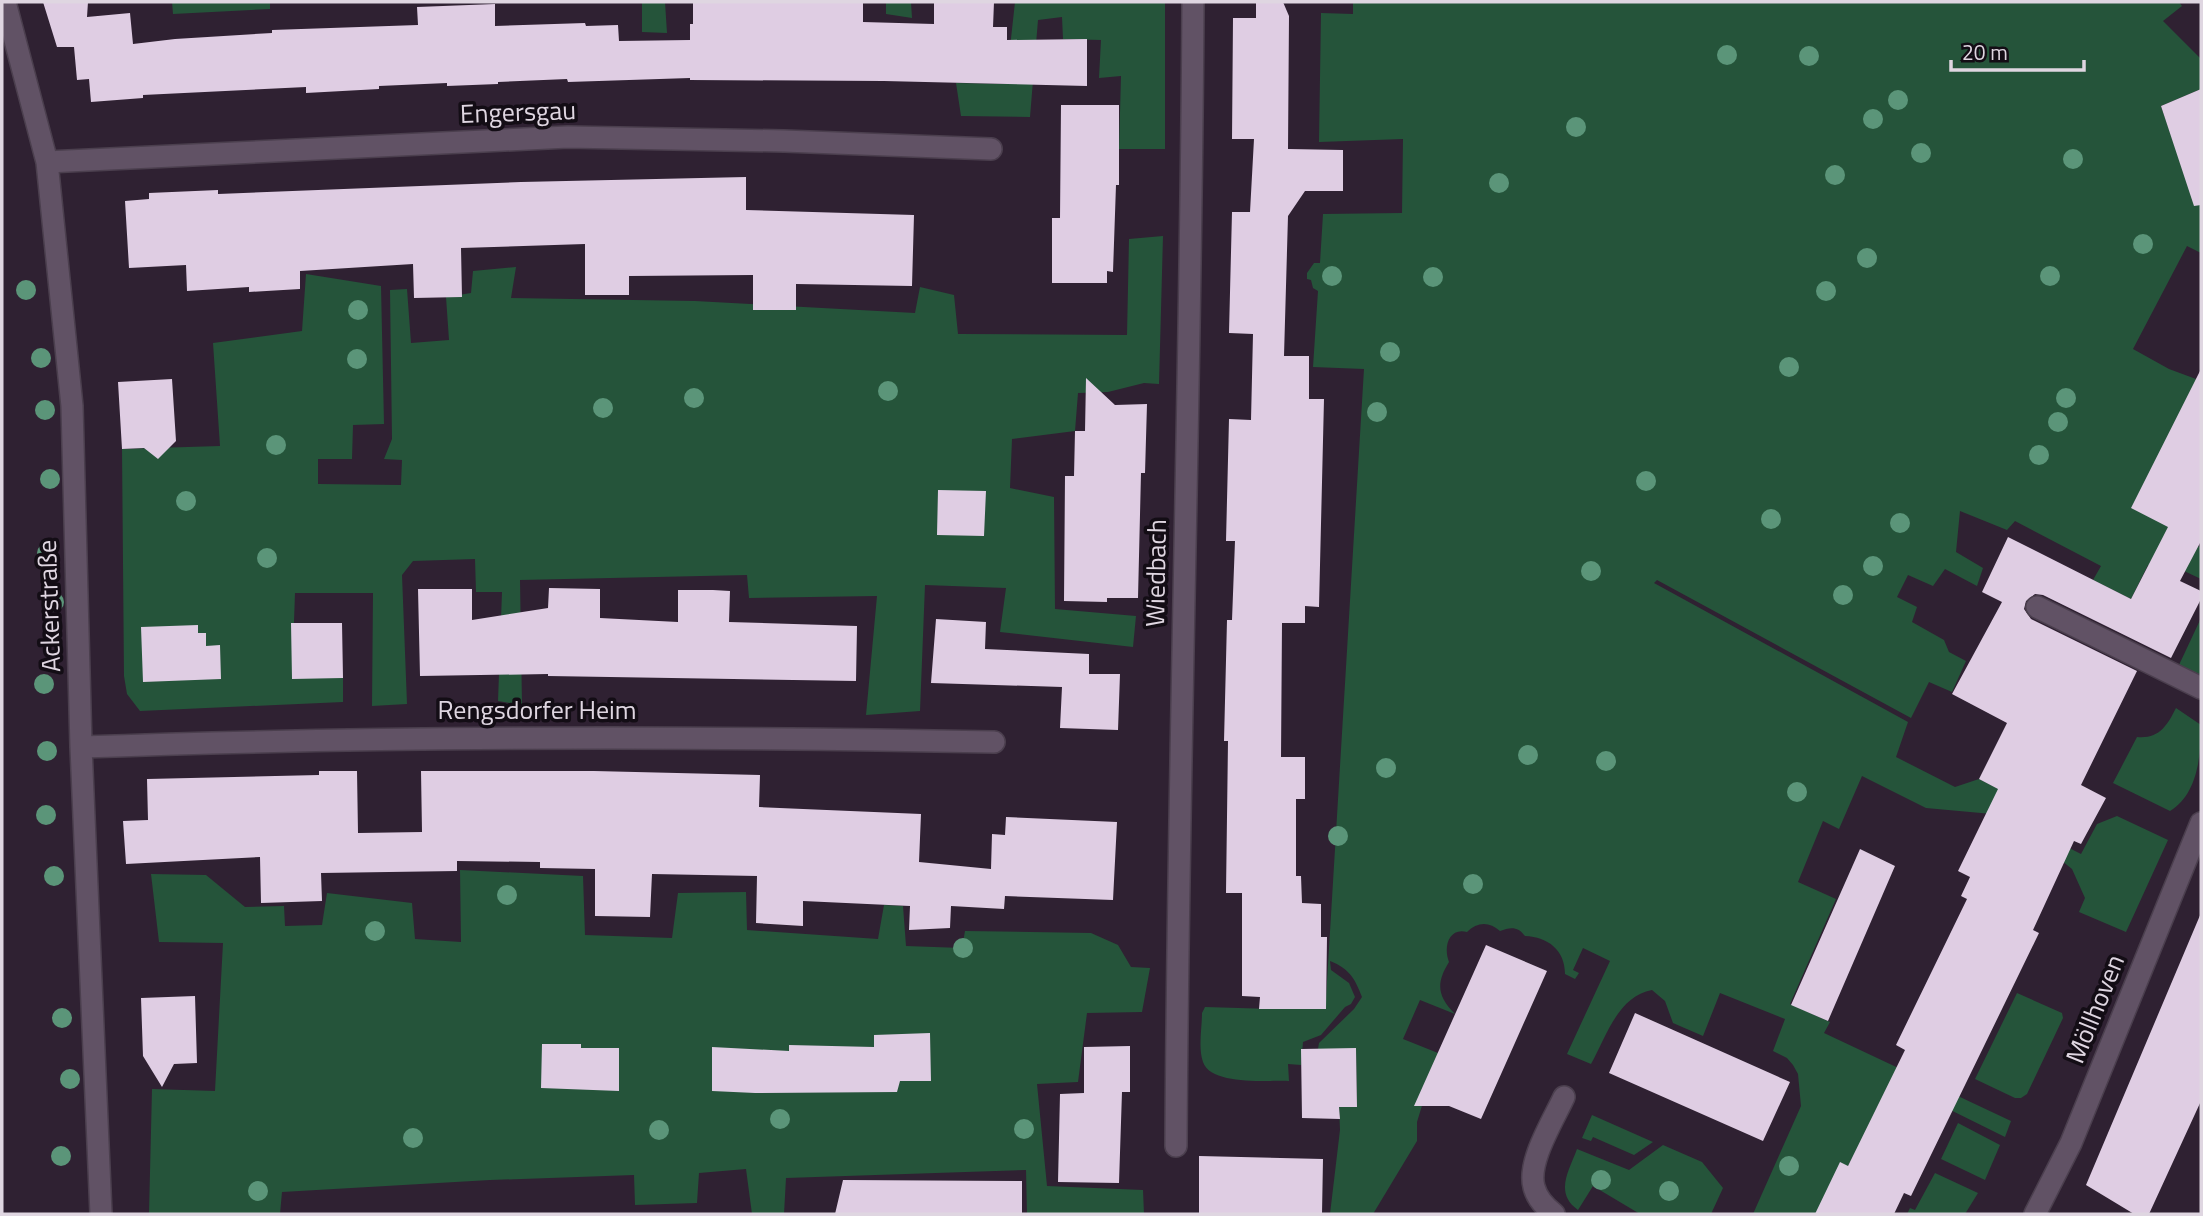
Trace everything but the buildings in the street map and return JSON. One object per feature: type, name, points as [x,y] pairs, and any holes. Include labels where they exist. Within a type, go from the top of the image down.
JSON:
[{"type":"street","name":"Ackerstraße","points":[[5,2],[47,163],[72,406],[81,747],[101,1214]]},
{"type":"street","name":"Wiedbach","points":[[1176,1146],[1193,2]]},
{"type":"street","name":"Engersgau","points":[[47,163],[568,138],[784,141],[990,149]]},
{"type":"street","points":[[2037,607],[2201,688]]},
{"type":"street","name":"Rengsdorfer Heim","points":[[81,747],[252,741],[759,737],[994,742]]},
{"type":"street","name":"Möllhoven","points":[[2035,1214],[2071,1143],[2201,823]]},
{"type":"street","points":[[1554,1214],[1539,1200],[1534,1190],[1533,1166],[1564,1097]]},
{"type":"green space","points":[[172,2],[270,2],[270,9],[173,14]]},
{"type":"green space","points":[[642,2],[665,2],[667,33],[642,32]]},
{"type":"green space","points":[[886,2],[911,2],[912,18],[886,14]]},
{"type":"green space","points":[[1015,2],[1165,2],[1165,149],[1119,149],[1121,76],[1099,78],[1101,40],[1063,39],[1062,17],[1038,20],[1030,117],[961,116],[956,83],[1006,84]]},
{"type":"green space","points":[[1353,2],[2179,2],[2182,6],[2163,21],[2201,59],[2201,89],[2161,106],[2175,146],[2201,139],[2201,253],[2187,246],[2133,349],[2169,369],[2196,379],[2198,546],[2201,548],[2201,579],[2182,570],[2178,579],[2148,565],[2131,599],[2093,580],[2101,566],[2015,521],[2007,530],[1960,511],[1956,552],[1983,568],[1977,586],[1945,569],[1933,586],[1908,575],[1897,597],[1917,607],[1912,622],[1944,640],[1949,652],[1966,661],[1952,692],[1929,682],[1911,718],[1657,580],[1654,583],[1908,722],[1896,757],[1955,787],[1979,779],[2025,802],[2025,817],[1926,808],[1862,776],[1839,829],[1823,821],[1798,882],[1836,899],[1790,1004],[1830,1022],[1824,1033],[2011,1121],[2005,1137],[1898,1084],[1892,1084],[1848,1166],[1818,1214],[1753,1214],[1801,1106],[1798,1074],[1787,1058],[1773,1051],[1785,1019],[1720,993],[1703,1036],[1673,1023],[1665,1001],[1652,990],[1630,1000],[1622,1009],[1591,1064],[1567,1054],[1610,961],[1583,948],[1573,970],[1579,973],[1575,979],[1565,974],[1562,958],[1548,942],[1525,936],[1517,929],[1500,931],[1487,924],[1475,926],[1467,932],[1456,932],[1449,939],[1449,962],[1442,976],[1440,989],[1455,1014],[1420,1000],[1403,1039],[1438,1053],[1417,1122],[1417,1141],[1373,1214],[1330,1214],[1340,1130],[1339,1107],[1357,1107],[1356,1049],[1318,1049],[1319,1043],[1354,1009],[1362,997],[1347,971],[1330,961],[1331,970],[1349,983],[1355,997],[1321,1035],[1303,1042],[1301,1065],[1288,1064],[1289,1081],[1228,1078],[1208,1070],[1203,1062],[1201,1038],[1202,1013],[1205,1007],[1275,1009],[1326,998],[1364,369],[1313,367],[1318,291],[1313,288],[1311,280],[1307,279],[1307,273],[1314,263],[1320,263],[1323,214],[1402,213],[1403,139],[1319,142],[1321,13],[1353,14]]},
{"type":"green space","points":[[1163,236],[1159,384],[1144,383],[1108,392],[1078,393],[1075,431],[1012,439],[1010,488],[1054,497],[1055,609],[1136,616],[1133,647],[1000,632],[1006,588],[925,585],[920,711],[866,715],[877,596],[749,598],[747,575],[520,580],[522,705],[498,701],[502,592],[476,592],[475,559],[413,561],[402,575],[407,704],[372,706],[373,593],[295,593],[292,678],[343,678],[343,702],[140,711],[127,694],[124,676],[122,449],[220,446],[213,343],[302,331],[306,274],[381,286],[384,424],[353,425],[352,459],[318,459],[318,484],[401,485],[402,460],[384,459],[392,439],[390,290],[407,289],[411,343],[449,340],[446,297],[471,293],[473,271],[516,267],[511,298],[695,301],[915,313],[920,287],[954,295],[958,334],[1127,335],[1129,239]]},
{"type":"green space","points":[[2201,618],[2201,676],[2179,665]]},
{"type":"green space","points":[[2176,708],[2201,725],[2201,737],[2199,761],[2192,784],[2187,795],[2170,811],[2113,783],[2137,737],[2157,733]]},
{"type":"green space","points":[[2117,816],[2168,840],[2126,932],[2079,912],[2085,898],[2072,869],[2008,817],[2081,854],[2097,824]]},
{"type":"green space","points":[[460,870],[583,876],[585,935],[672,938],[678,893],[746,892],[747,930],[878,939],[884,905],[903,906],[906,946],[962,948],[965,931],[1091,933],[1118,945],[1131,967],[1150,968],[1142,1012],[1087,1013],[1078,1082],[1037,1084],[1047,1186],[1143,1190],[1144,1214],[1027,1214],[1026,1170],[786,1178],[784,1214],[752,1214],[746,1169],[699,1173],[697,1203],[635,1205],[634,1175],[282,1192],[280,1214],[149,1214],[152,1089],[215,1091],[223,943],[159,942],[151,874],[206,875],[245,907],[284,906],[285,926],[322,925],[327,893],[412,903],[415,939],[461,942]]},
{"type":"green space","points":[[2017,993],[2062,1013],[2063,1018],[2027,1094],[2021,1098],[2015,1098],[1975,1079]]},
{"type":"green space","points":[[1592,1115],[1653,1142],[1634,1155],[1593,1137],[1591,1141],[1582,1138]]},
{"type":"green space","points":[[1958,1123],[2000,1145],[1985,1180],[1941,1159]]},
{"type":"green space","points":[[1663,1145],[1702,1162],[1723,1188],[1711,1214],[1640,1214],[1593,1186],[1578,1210],[1571,1203],[1565,1189],[1567,1173],[1577,1149],[1629,1170]]},
{"type":"green space","points":[[1935,1173],[1978,1193],[1965,1214],[1907,1214],[1910,1208],[1915,1210]]}]
